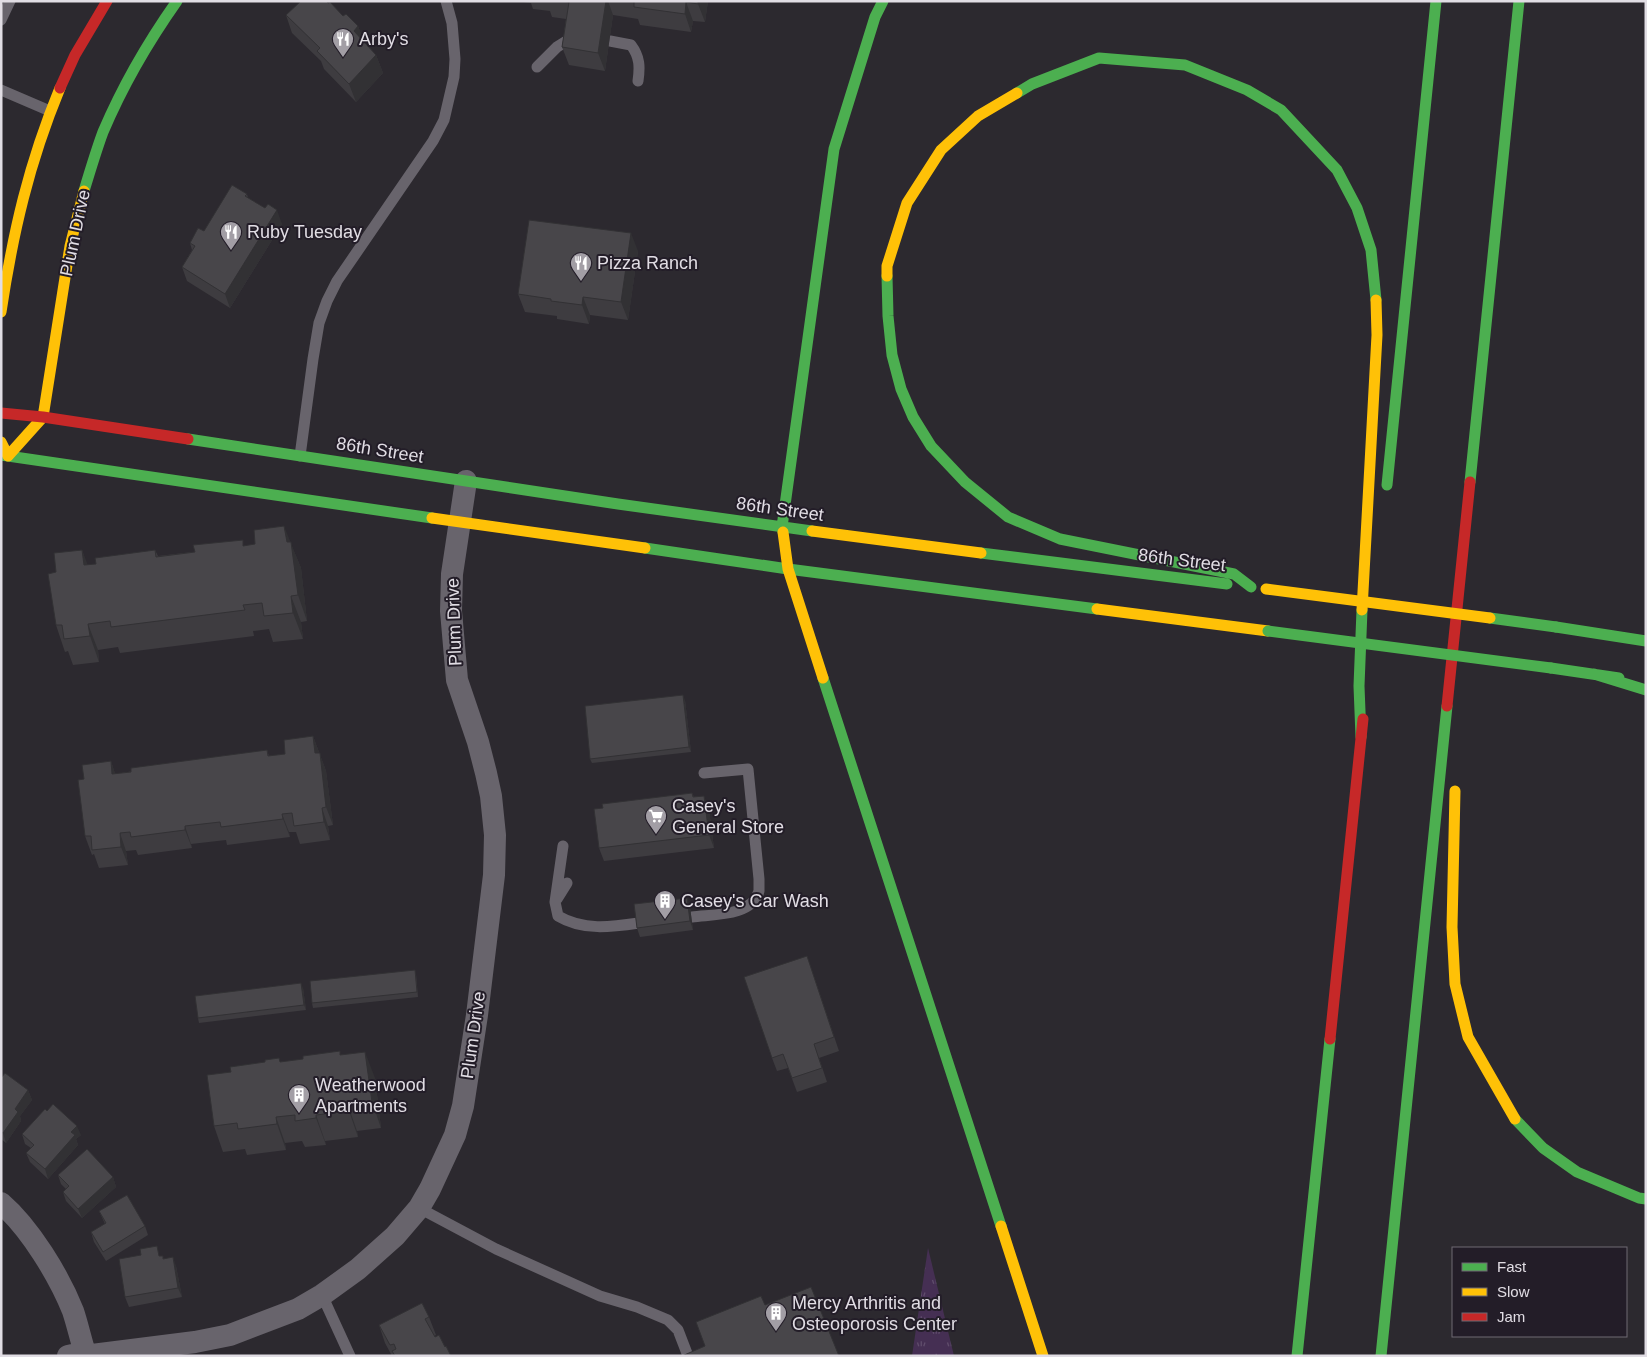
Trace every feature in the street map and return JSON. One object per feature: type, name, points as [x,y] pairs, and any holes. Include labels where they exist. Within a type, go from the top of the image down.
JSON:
[{"type":"main road","points":[[1,312],[14,234],[29,174],[50,112],[77,53],[107,1]]},
{"type":"main road","name":"Plum Drive","points":[[43,417],[70,246],[84,190],[103,133],[128,79],[152,37],[177,1]]},
{"type":"main road","points":[[883,1],[875,17],[834,150],[782,527],[788,569],[1043,1356]]},
{"type":"main road","points":[[1386,494],[1436,1]]},
{"type":"main road","points":[[1381,1356],[1519,1]]},
{"type":"main road","points":[[1250,587],[1234,574],[1060,539],[1008,517],[965,482],[930,446],[912,416],[901,389],[892,354],[886,266],[907,203],[941,150],[978,116],[1032,84],[1098,58],[1185,65],[1247,90],[1281,110],[1337,170],[1357,208],[1371,250],[1376,294],[1377,335],[1361,629],[1359,686],[1361,737]]},
{"type":"main road","name":"86th Street","points":[[1,413],[43,417],[782,527],[1556,627],[1646,641]]},
{"type":"main road","points":[[5,456],[43,417]]},
{"type":"main road","points":[[1,442],[5,456]]},
{"type":"main road","points":[[5,456],[788,569],[1551,668],[1646,683]]},
{"type":"main road","points":[[1297,1356],[1377,591]]},
{"type":"main road","points":[[1456,722],[1457,607]]},
{"type":"main road","points":[[1594,674],[1646,690]]},
{"type":"main road","points":[[1455,778],[1452,927],[1454,974],[1468,1037],[1513,1117],[1543,1148],[1577,1172],[1639,1198],[1646,1199]]},
{"type":"street","name":"Plum Drive","points":[[79,1355],[194,1342],[230,1335],[298,1309],[322,1295],[358,1269],[395,1236],[419,1208],[455,1135],[463,1106],[477,1016],[494,875],[495,835],[491,796],[478,742],[457,680],[451,611],[452,583],[466,481]]},
{"type":"street","points":[[4,1210],[47,1258],[73,1311],[79,1355]]},
{"type":"lane","points":[[1,20],[10,1]]},
{"type":"lane","points":[[300,456],[319,323],[327,301],[337,281],[433,141],[444,120],[454,77],[455,59],[452,23],[446,1]]},
{"type":"lane","points":[[537,67],[557,47],[573,37]]},
{"type":"lane","points":[[610,41],[631,45],[637,54],[640,64],[638,82]]},
{"type":"lane","points":[[1,90],[50,112]]},
{"type":"lane","points":[[692,917],[741,911],[754,899],[758,891],[748,769],[704,773]]},
{"type":"lane","points":[[563,846],[555,902],[558,916],[569,923],[608,928],[639,923]]},
{"type":"lane","points":[[555,902],[567,883]]},
{"type":"lane","points":[[419,1208],[513,1257],[600,1296],[638,1307],[668,1320],[678,1330],[688,1356]]},
{"type":"lane","points":[[322,1295],[350,1356]]},
{"type":"green space","points":[[928,1248],[954,1356],[912,1356]]},
{"type":"building","name":"Arby's","points":[[301,1],[330,2],[343,16],[346,14],[358,26],[354,31],[376,55],[349,84],[317,51],[320,48],[286,15]]},
{"type":"building","points":[[562,1],[606,1],[598,53],[562,47],[569,2]]},
{"type":"building","points":[[634,1],[698,1],[698,4],[686,2],[685,14],[634,7]]},
{"type":"building","name":"Ruby Tuesday","points":[[232,185],[247,194],[245,196],[265,208],[268,204],[277,210],[225,294],[182,267],[195,246],[190,243],[198,228],[204,231]]},
{"type":"building","name":"Pizza Ranch","points":[[529,220],[631,233],[621,302],[583,297],[582,305],[518,294]]},
{"type":"building","points":[[284,526],[287,542],[291,542],[298,595],[291,596],[293,613],[264,616],[262,603],[243,605],[245,610],[111,627],[110,621],[88,624],[90,636],[64,639],[62,625],[56,625],[48,574],[56,572],[54,553],[82,550],[84,565],[96,564],[95,558],[155,550],[156,557],[195,552],[193,545],[243,540],[243,546],[255,544],[254,530]]},
{"type":"building","points":[[683,695],[689,747],[590,759],[585,706]]},
{"type":"building","points":[[313,736],[315,753],[320,753],[326,807],[322,808],[324,822],[294,826],[292,813],[282,814],[283,819],[221,827],[220,822],[185,826],[185,830],[131,837],[130,832],[120,833],[121,847],[92,850],[91,836],[85,836],[78,780],[84,779],[82,765],[111,761],[112,774],[131,772],[131,768],[267,750],[268,756],[285,754],[284,740]]},
{"type":"building","name":"Casey's General Store","points":[[692,793],[693,797],[704,796],[709,835],[599,848],[594,809],[603,808],[602,804]]},
{"type":"building","points":[[687,898],[690,921],[637,928],[634,904]]},
{"type":"building","points":[[807,956],[834,1037],[814,1044],[822,1068],[792,1078],[783,1054],[772,1058],[744,977]]},
{"type":"building","points":[[415,970],[417,992],[312,1003],[310,981]]},
{"type":"building","points":[[301,983],[304,1005],[198,1018],[195,996]]},
{"type":"building","points":[[340,1051],[340,1055],[365,1052],[372,1102],[348,1105],[349,1111],[316,1115],[316,1118],[295,1121],[295,1115],[276,1117],[277,1124],[238,1129],[237,1123],[214,1126],[207,1075],[231,1072],[230,1067],[265,1062],[265,1060],[279,1058],[280,1062],[303,1059],[303,1056]]},
{"type":"building","points":[[5,1073],[28,1090],[15,1109],[18,1112],[3,1133],[1,1132],[1,1078]]},
{"type":"building","points":[[53,1104],[77,1126],[71,1132],[75,1135],[45,1169],[26,1153],[34,1145],[22,1134],[45,1109],[47,1111]]},
{"type":"building","points":[[87,1149],[113,1177],[78,1209],[63,1192],[69,1186],[58,1175]]},
{"type":"building","points":[[127,1195],[145,1226],[103,1252],[91,1232],[106,1223],[99,1211]]},
{"type":"building","points":[[157,1246],[159,1256],[163,1256],[163,1259],[173,1257],[178,1288],[125,1297],[119,1259],[141,1255],[140,1249]]},
{"type":"building","name":"Mercy Arthritis and Osteoporosis Center","points":[[811,1287],[839,1356],[682,1356],[705,1346],[696,1322],[761,1296],[765,1305]]},
{"type":"building","points":[[422,1303],[429,1317],[425,1319],[435,1337],[439,1335],[451,1356],[395,1356],[392,1351],[396,1349],[394,1344],[390,1345],[379,1325]]},
{"type":"traffic: fast","points":[[84,191],[103,132],[119,97],[146,48],[177,1]]},
{"type":"traffic: fast","points":[[783,532],[782,527],[834,149],[875,17],[883,1]]},
{"type":"traffic: fast","points":[[1387,485],[1436,1]]},
{"type":"traffic: fast","points":[[1470,482],[1519,1]]},
{"type":"traffic: fast","points":[[1017,93],[1032,84],[1099,58],[1185,65],[1247,90],[1281,110],[1337,170],[1357,208],[1371,250],[1376,300]]},
{"type":"traffic: fast","points":[[887,276],[888,316],[892,355],[901,389],[913,417],[931,446],[965,482],[1008,517],[1060,539],[1234,574],[1251,587]]},
{"type":"traffic: fast","points":[[188,439],[618,504],[812,531]]},
{"type":"traffic: fast","points":[[1,455],[432,518]]},
{"type":"traffic: fast","points":[[645,548],[788,569],[1097,609]]},
{"type":"traffic: fast","points":[[981,553],[1227,584]]},
{"type":"traffic: fast","points":[[1361,737],[1359,686],[1362,610]]},
{"type":"traffic: fast","points":[[1490,618],[1556,627]]},
{"type":"traffic: fast","points":[[1556,627],[1646,641]]},
{"type":"traffic: fast","points":[[1268,631],[1551,668]]},
{"type":"traffic: fast","points":[[1551,668],[1619,678]]},
{"type":"traffic: fast","points":[[1594,674],[1646,690]]},
{"type":"traffic: fast","points":[[823,678],[1001,1226]]},
{"type":"traffic: fast","points":[[1381,1356],[1447,706]]},
{"type":"traffic: fast","points":[[1297,1356],[1330,1039]]},
{"type":"traffic: fast","points":[[1515,1119],[1543,1148],[1577,1172],[1639,1198],[1646,1199]]},
{"type":"traffic: slow","points":[[1,312],[23,198],[39,143],[60,88]]},
{"type":"traffic: slow","points":[[887,276],[887,266],[907,203],[941,150],[978,116],[1017,93]]},
{"type":"traffic: slow","points":[[1,442],[8,456],[43,417],[70,246],[84,191]]},
{"type":"traffic: slow","points":[[1362,610],[1377,335],[1376,300]]},
{"type":"traffic: slow","points":[[432,518],[645,548]]},
{"type":"traffic: slow","points":[[812,531],[981,553]]},
{"type":"traffic: slow","points":[[783,532],[788,569],[823,678]]},
{"type":"traffic: slow","points":[[1266,589],[1490,618]]},
{"type":"traffic: slow","points":[[1097,609],[1268,631]]},
{"type":"traffic: slow","points":[[1455,791],[1452,927],[1455,984],[1468,1037],[1515,1119]]},
{"type":"traffic: slow","points":[[1001,1226],[1043,1356]]},
{"type":"traffic: jam","points":[[60,88],[75,55],[107,1]]},
{"type":"traffic: jam","points":[[1,413],[43,417],[188,439]]},
{"type":"traffic: jam","points":[[1447,706],[1470,482]]},
{"type":"traffic: jam","points":[[1330,1039],[1363,719]]},
{"type":"place","name":"Arby's","points":[[343,58]]},
{"type":"place","name":"Ruby Tuesday","points":[[231,251]]},
{"type":"place","name":"Pizza Ranch","points":[[581,282]]},
{"type":"place","name":"Casey's General Store","points":[[656,835]]},
{"type":"place","name":"Casey's Car Wash","points":[[665,920]]},
{"type":"place","name":"Weatherwood Apartments","points":[[299,1114]]},
{"type":"place","name":"Mercy Arthritis and Osteoporosis Center","points":[[776,1332]]}]
